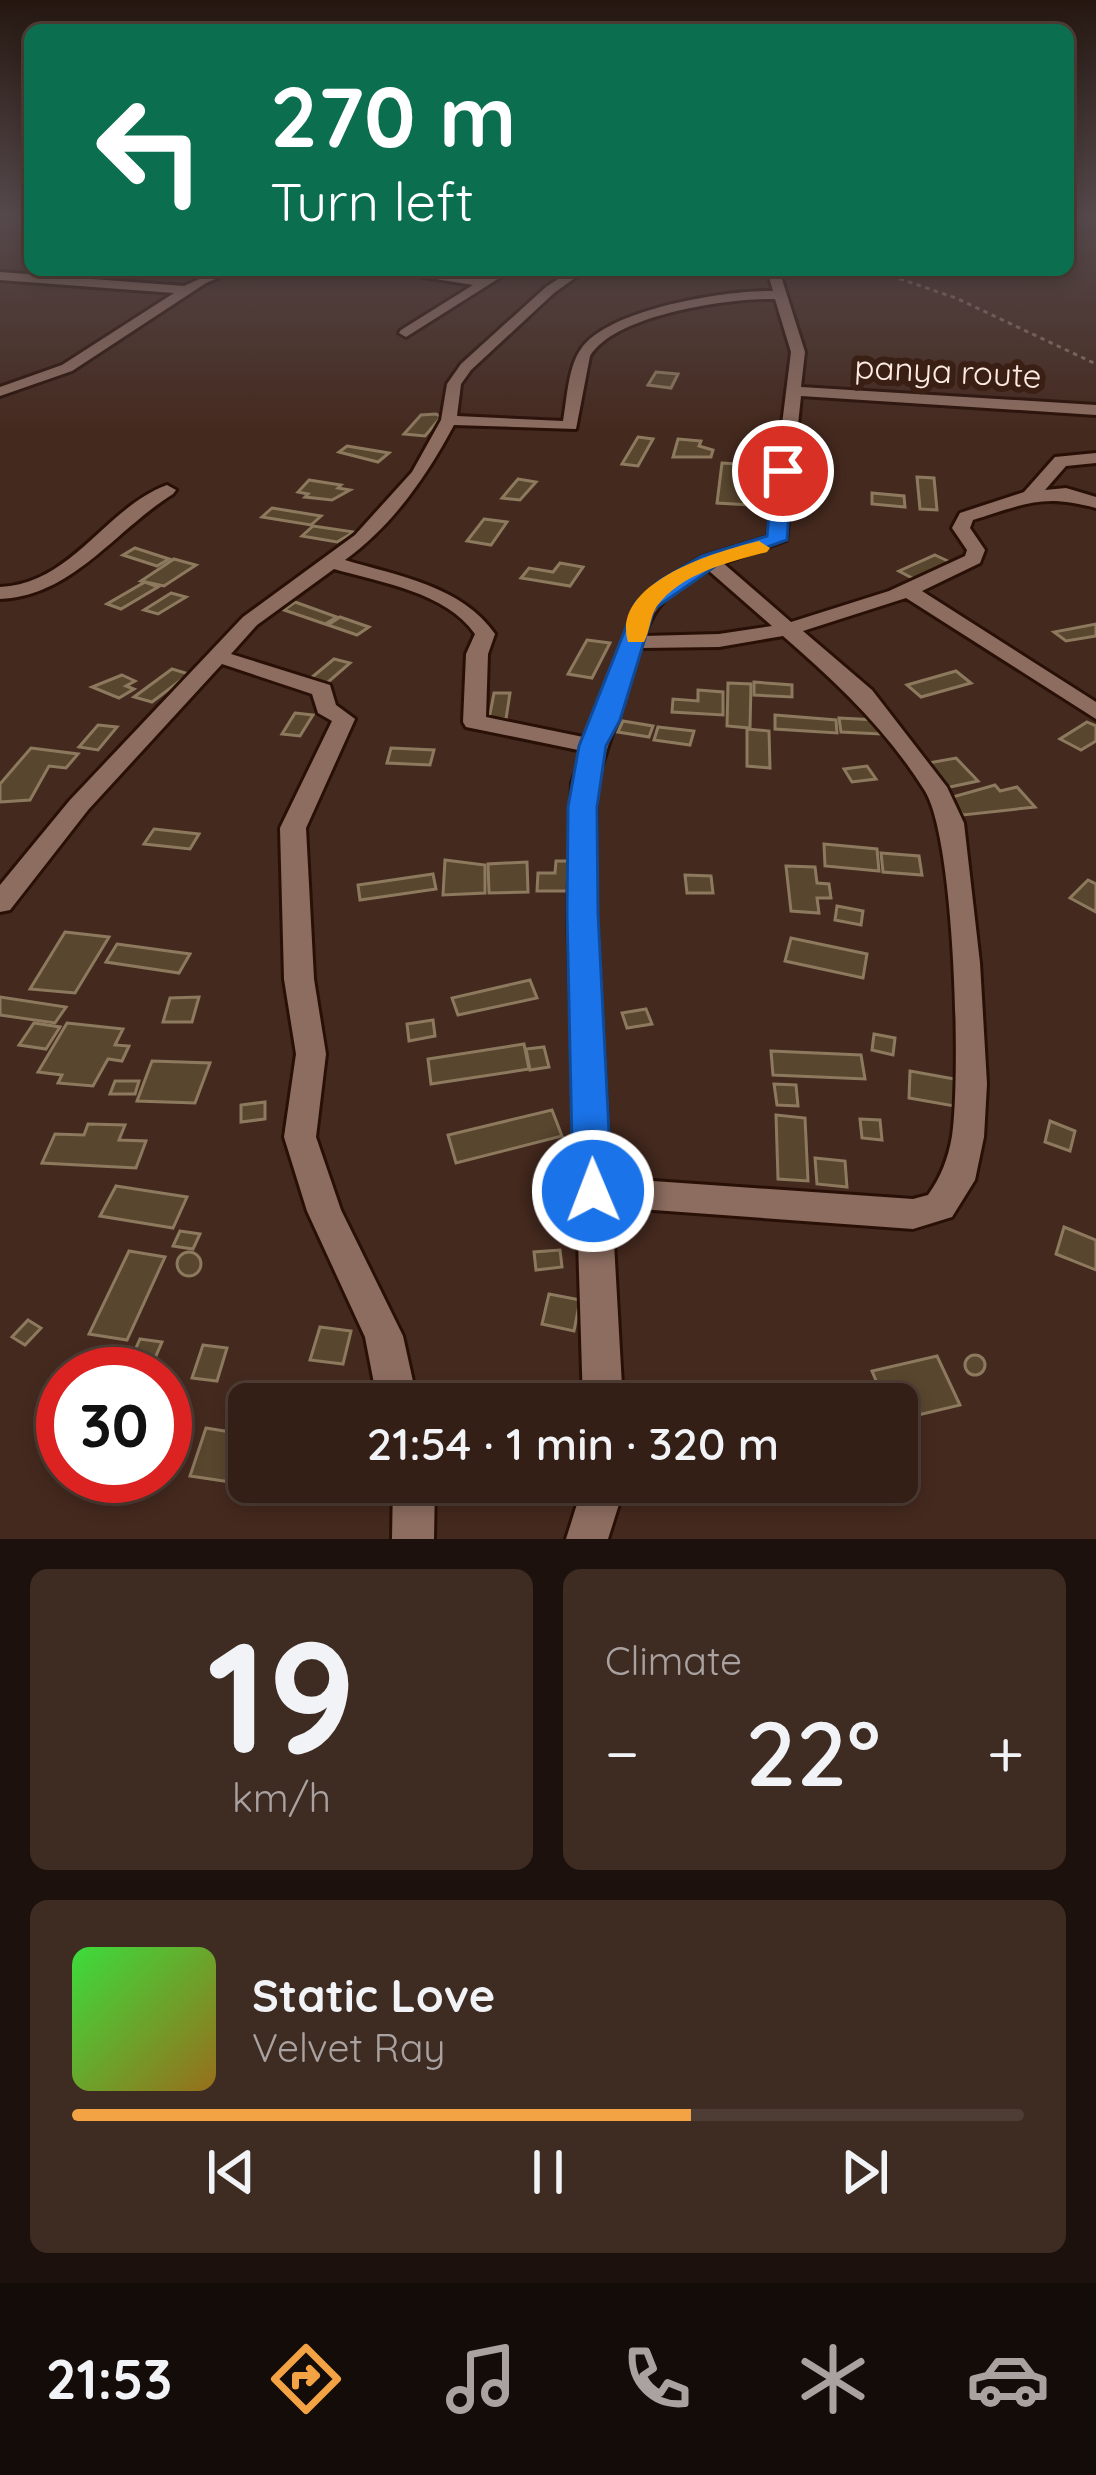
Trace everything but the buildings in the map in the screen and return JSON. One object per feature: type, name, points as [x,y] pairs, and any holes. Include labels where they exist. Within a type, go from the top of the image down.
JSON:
[{"type":"street","points":[[173,289],[191,290]]},
{"type":"street","points":[[406,334],[474,289]]},
{"type":"street","points":[[0,903],[79,806],[250,621],[362,539],[419,474],[449,420],[454,384],[466,368],[552,289]]},
{"type":"street","points":[[602,1383],[583,913],[583,807],[592,746],[644,607],[667,586],[710,561],[777,540],[798,352],[778,289]]},
{"type":"street","points":[[5,386],[67,368],[191,290]]},
{"type":"street","points":[[449,420],[570,426],[583,356],[590,345],[662,308],[740,292],[779,295]]},
{"type":"street","name":"panya route","points":[[796,391],[1096,410]]},
{"type":"street","points":[[1030,496],[1060,461],[1096,458]]},
{"type":"street","points":[[0,593],[19,592],[95,553],[126,515],[167,490]]},
{"type":"street","points":[[634,642],[683,645],[784,630],[904,590],[973,559],[976,550],[961,528],[966,517],[1030,496],[1066,494],[1096,503]]},
{"type":"street","points":[[593,1191],[913,1214],[940,1205],[955,1184],[971,1122],[972,1025],[951,823],[938,792],[895,729],[864,694],[784,630],[748,590],[710,561]]},
{"type":"street","points":[[331,562],[425,592],[479,621],[485,634],[477,654],[474,722],[592,746]]},
{"type":"street","points":[[904,590],[1096,712]]},
{"type":"street","points":[[217,656],[322,690],[326,708],[344,719],[292,828],[299,979],[311,1054],[300,1137],[324,1211],[384,1336],[394,1383]]},
{"type":"street","points":[[413,1539],[414,1503]]},
{"type":"street","points":[[587,1539],[598,1503]]},
{"type":"path","points":[[929,289],[1096,364]]},
{"type":"slow traffic","points":[[636,637],[644,607],[667,586],[710,561],[759,548]]},
{"type":"route","points":[[593,1191],[583,913],[584,783],[592,746],[607,720],[644,607],[667,586],[710,561],[746,554],[777,540],[783,471]]}]
